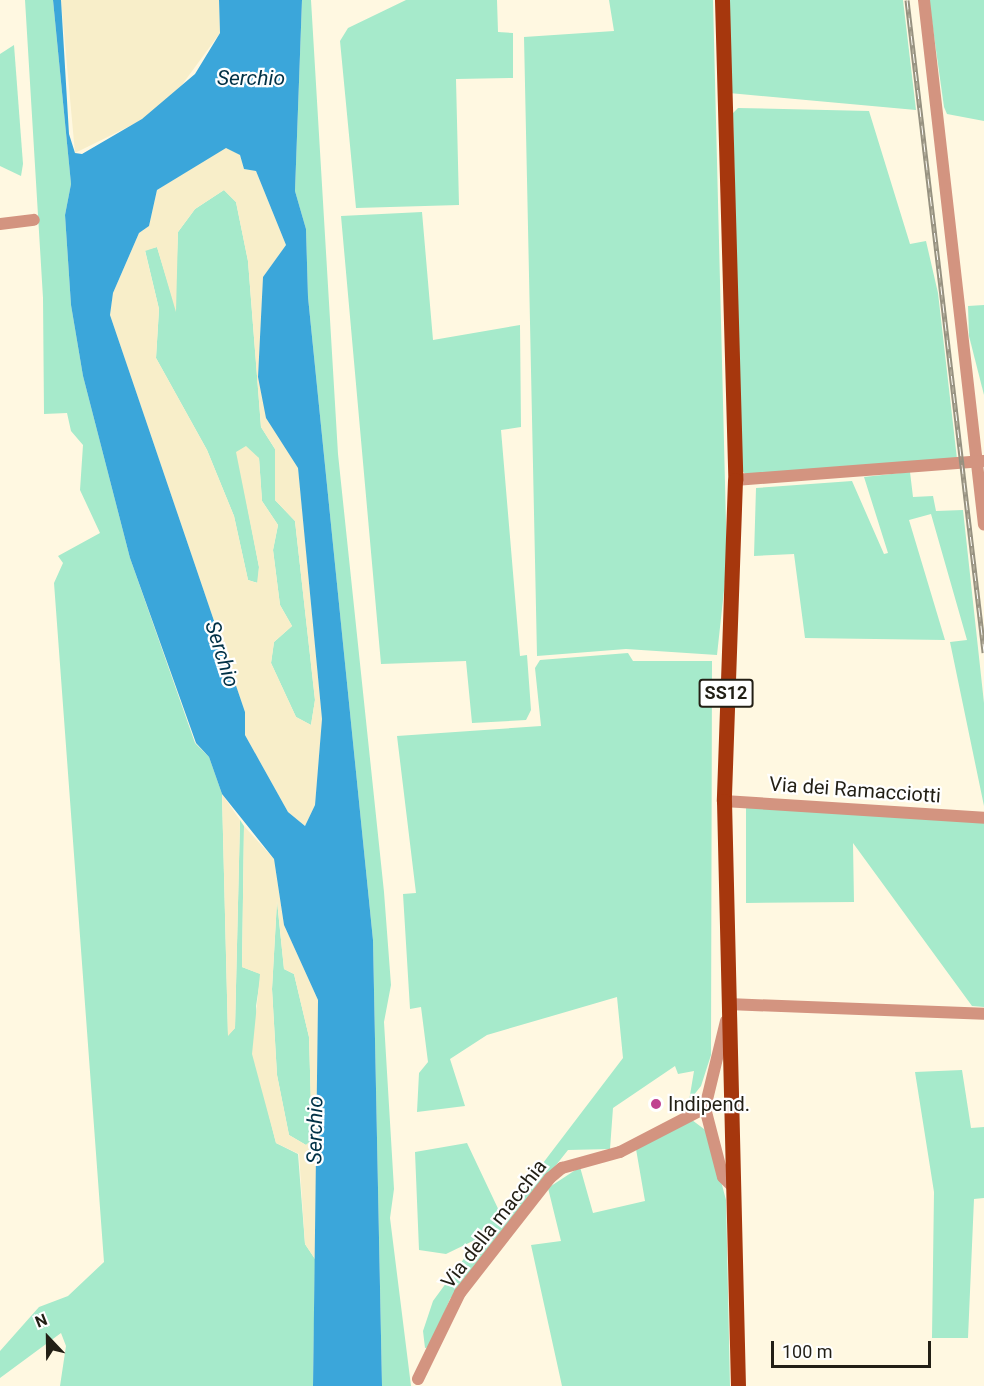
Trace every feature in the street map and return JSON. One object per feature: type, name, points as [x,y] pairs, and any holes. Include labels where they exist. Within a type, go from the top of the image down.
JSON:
[{"type":"main road","name":"SS12","points":[[722,0],[735,480],[724,801],[738,1386]]},
{"type":"street","points":[[924,0],[980,461],[984,525]]},
{"type":"street","points":[[0,224],[34,220]]},
{"type":"street","points":[[735,480],[980,461]]},
{"type":"street","name":"Via dei Ramacciotti","points":[[724,801],[984,818]]},
{"type":"street","points":[[734,1188],[723,1177],[705,1108],[728,1009],[984,1014]]},
{"type":"street","name":"Via della macchia","points":[[418,1379],[460,1293],[550,1178],[562,1168],[620,1152],[705,1108]]},
{"type":"green space","points":[[25,0],[53,0],[71,184],[65,215],[71,305],[83,376],[130,558],[195,743],[209,757],[222,794],[228,1035],[235,1028],[240,820],[244,826],[242,967],[261,974],[256,1006],[264,1095],[276,1143],[298,1154],[305,1244],[315,1259],[313,1386],[60,1386],[66,1346],[61,1333],[0,1378],[0,1351],[39,1307],[68,1296],[104,1262],[54,583],[63,563],[58,556],[100,533],[80,490],[83,445],[71,431],[67,413],[44,414],[43,298]]},
{"type":"green space","points":[[302,0],[311,0],[338,454],[384,892],[391,985],[384,1022],[394,1189],[390,1218],[411,1386],[382,1386],[373,940],[308,297],[306,229],[295,191]]},
{"type":"green space","points":[[406,0],[497,0],[498,32],[513,33],[513,78],[456,79],[459,205],[356,208],[340,41],[348,28]]},
{"type":"green space","points":[[609,0],[713,0],[727,563],[717,655],[626,649],[537,656],[524,37],[614,31]]},
{"type":"green space","points":[[727,0],[903,0],[916,110],[729,93]]},
{"type":"green space","points":[[929,0],[984,0],[984,121],[947,114],[944,107]]},
{"type":"green space","points":[[14,45],[23,164],[21,176],[0,166],[0,54]]},
{"type":"green space","points":[[738,108],[869,111],[910,244],[926,241],[938,293],[957,459],[746,475],[741,469],[733,113]]},
{"type":"green space","points":[[224,190],[236,202],[248,261],[261,427],[275,449],[275,500],[295,521],[315,700],[311,725],[296,717],[271,663],[274,642],[292,626],[280,605],[273,550],[278,525],[262,501],[259,458],[237,452],[259,567],[258,583],[248,580],[234,516],[207,450],[156,358],[159,309],[145,250],[157,247],[175,306],[178,232],[195,209]]},
{"type":"green space","points":[[422,212],[433,340],[520,325],[521,427],[501,430],[520,656],[527,655],[531,710],[526,720],[472,723],[466,661],[381,664],[341,216]]},
{"type":"green space","points":[[984,305],[984,395],[969,336],[968,306]]},
{"type":"green space","points":[[910,472],[913,497],[933,496],[936,511],[963,510],[984,703],[984,806],[950,642],[967,640],[931,514],[909,520],[945,640],[805,638],[794,554],[754,556],[756,488],[852,481],[884,554],[888,553],[864,477]]},
{"type":"green space","points":[[628,653],[633,661],[712,661],[711,1055],[701,1086],[689,1101],[694,1071],[678,1074],[675,1066],[613,1108],[610,1149],[568,1150],[450,1299],[430,1347],[425,1348],[423,1331],[433,1301],[479,1238],[446,1254],[419,1250],[415,1152],[467,1143],[502,1217],[623,1058],[617,997],[487,1035],[450,1059],[465,1106],[417,1112],[419,1073],[428,1062],[421,1007],[410,1009],[403,894],[416,893],[397,736],[541,726],[535,668],[540,660]]},
{"type":"green space","points":[[746,807],[984,820],[984,1007],[972,1006],[853,843],[854,902],[746,903]]},
{"type":"green space","points":[[277,901],[284,969],[294,974],[309,1037],[312,1140],[306,1145],[289,1135],[277,1075],[272,989]]},
{"type":"green space","points":[[962,1070],[971,1128],[984,1127],[984,1198],[974,1199],[968,1338],[932,1338],[934,1192],[915,1072]]},
{"type":"green space","points":[[692,1120],[708,1132],[726,1200],[730,1386],[562,1386],[531,1245],[561,1241],[548,1188],[580,1167],[593,1213],[645,1201],[636,1149]]},
{"type":"sand","points":[[61,0],[219,0],[220,33],[176,93],[142,120],[75,153]]},
{"type":"sand","points":[[226,147],[240,155],[244,169],[256,171],[286,245],[263,277],[258,377],[298,467],[322,719],[315,805],[305,826],[288,812],[245,735],[245,712],[110,315],[113,293],[139,233],[149,226],[157,190]],"holes":[[[224,190],[236,202],[248,261],[261,427],[275,449],[275,500],[295,521],[315,700],[311,725],[296,717],[271,663],[274,642],[292,626],[280,605],[273,550],[278,525],[262,501],[259,458],[246,446],[236,452],[259,567],[257,583],[248,580],[234,516],[207,450],[156,358],[159,309],[145,251],[157,247],[176,312],[178,232],[195,209]]]},
{"type":"sand","points":[[222,794],[240,820],[235,1028],[228,1036]]},
{"type":"sand","points":[[244,826],[274,859],[284,925],[318,1000],[315,1259],[305,1244],[299,1154],[276,1143],[252,1054],[260,974],[242,967]],"holes":[[[277,901],[284,969],[294,974],[309,1037],[312,1140],[306,1145],[289,1135],[277,1075],[272,989]]]},
{"type":"water","name":"Serchio","points":[[53,0],[61,0],[69,134],[75,153],[82,154],[142,119],[195,74],[220,33],[219,0],[302,0],[295,191],[306,229],[308,297],[373,940],[382,1386],[313,1386],[318,1000],[284,925],[274,859],[222,794],[209,757],[196,743],[130,558],[83,376],[71,305],[65,215],[71,184]],"holes":[[[226,148],[240,155],[244,169],[256,171],[286,245],[263,277],[258,377],[266,418],[298,468],[322,719],[315,805],[305,826],[288,812],[245,735],[245,712],[110,315],[113,293],[139,233],[149,226],[157,190]]]},
{"type":"railway","points":[[907,0],[984,652]]},
{"type":"place","name":"Indipend.","points":[[656,1104]]}]
